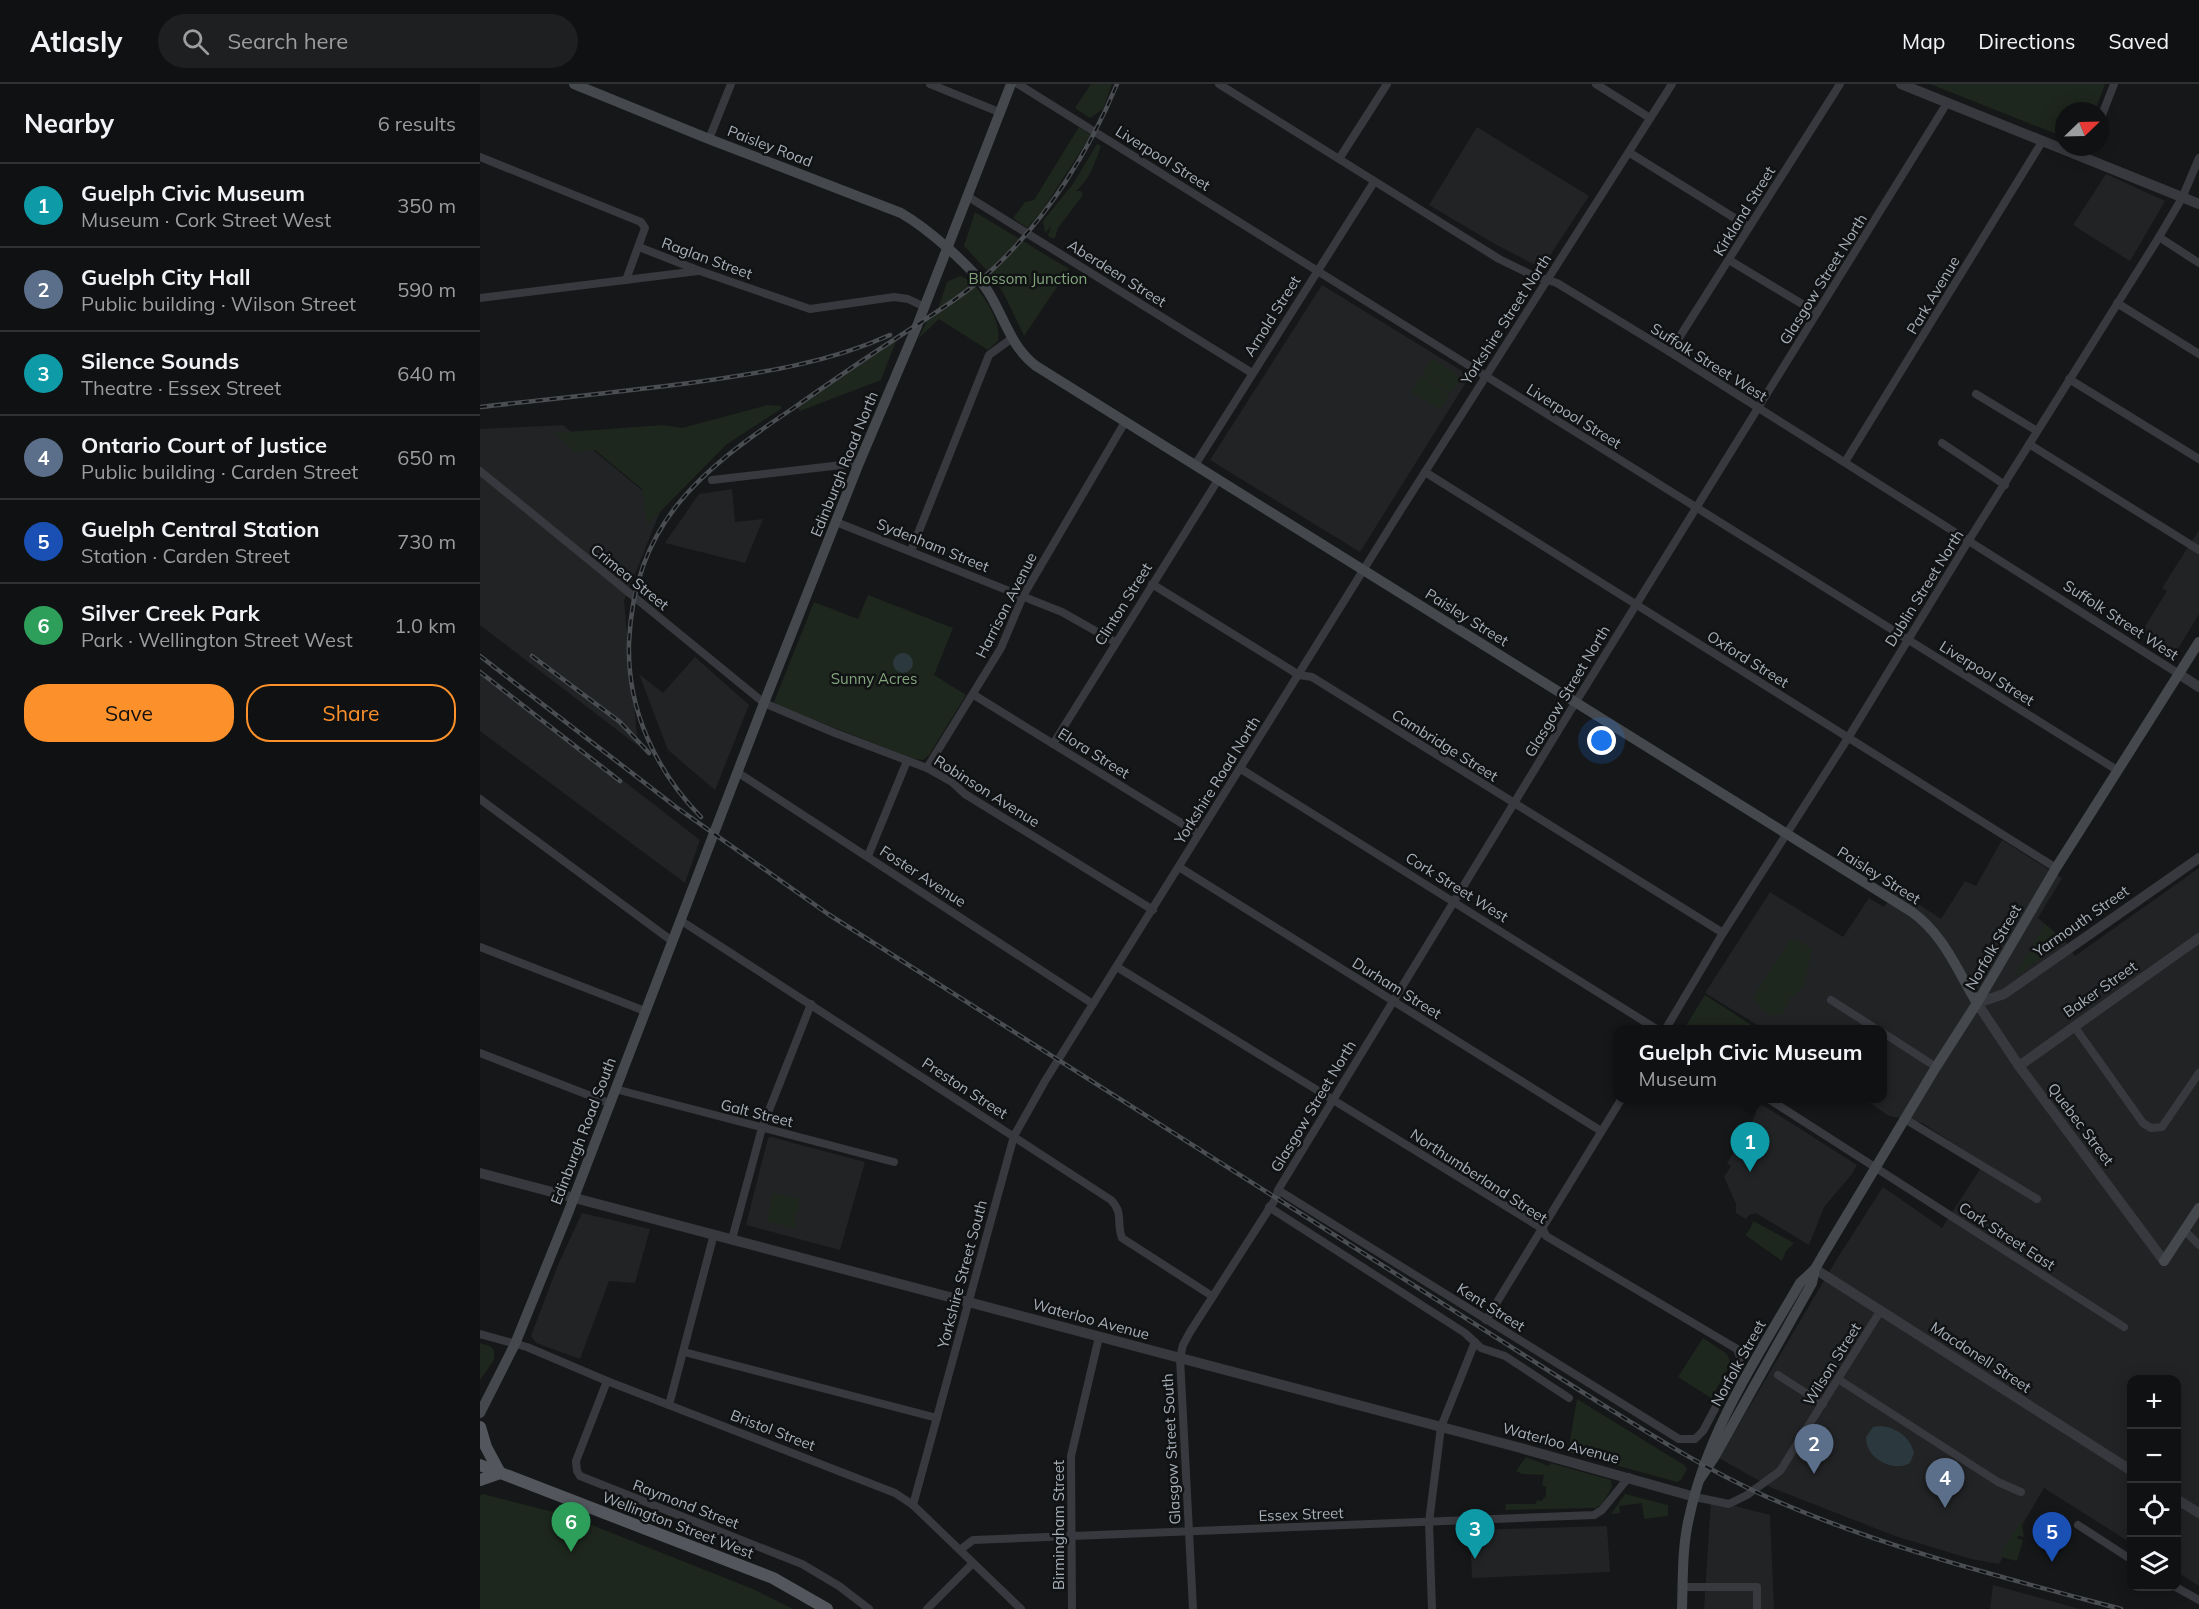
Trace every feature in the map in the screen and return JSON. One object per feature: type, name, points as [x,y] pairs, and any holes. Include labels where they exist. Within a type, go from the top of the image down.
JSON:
[{"type":"main road","name":"Paisley Road","points":[[574,84],[901,213],[918,223],[947,249]]},
{"type":"main road","name":"Edinburgh Road North","points":[[705,856],[859,463],[925,307],[1011,84]]},
{"type":"main road","name":"Paisley Street","points":[[947,249],[984,286],[1011,339],[1022,354],[1036,366],[1912,912],[1928,925],[1943,943],[1977,1003]]},
{"type":"main road","name":"Norfolk Street","points":[[1682,1609],[1685,1540],[1700,1479],[1812,1283],[1815,1269],[2116,770],[2199,642]]},
{"type":"main road","name":"Edinburgh Road South","points":[[480,1413],[515,1344],[574,1198],[705,856]]},
{"type":"main road","points":[[2164,1261],[2199,1208]]},
{"type":"main road","points":[[480,1426],[486,1447],[500,1473],[480,1480]]},
{"type":"main road","name":"Wellington Street West","points":[[480,1465],[773,1578],[827,1609]]},
{"type":"street","points":[[709,139],[731,84]]},
{"type":"street","points":[[930,84],[999,112]]},
{"type":"street","name":"Liverpool Street","points":[[1018,84],[2116,770]]},
{"type":"street","name":"Suffolk Street West","points":[[1219,84],[1499,259],[1532,276],[1557,284],[1670,352],[2179,674]]},
{"type":"street","points":[[1339,159],[1387,84]]},
{"type":"street","points":[[1596,84],[1650,118]]},
{"type":"street","name":"Yorkshire Street North","points":[[1364,570],[1672,84]]},
{"type":"street","name":"Kirkland Street","points":[[1670,352],[1840,84]]},
{"type":"street","points":[[1901,84],[2042,142],[2055,145]]},
{"type":"street","points":[[2107,102],[2114,84]]},
{"type":"street","name":"Glasgow Street North","points":[[1212,1296],[1269,1207],[1575,703],[1947,103]]},
{"type":"street","name":"Park Avenue","points":[[1845,462],[2042,142]]},
{"type":"street","points":[[1630,153],[1749,227]]},
{"type":"street","points":[[2094,156],[2199,204]]},
{"type":"street","name":"Raglan Street","points":[[480,157],[638,220],[645,228],[639,247],[810,309],[894,297],[909,299],[925,307]]},
{"type":"street","name":"Dublin Street North","points":[[1667,1025],[2159,237],[2182,198],[2199,158]]},
{"type":"street","name":"Arnold Street","points":[[1195,465],[1374,182]]},
{"type":"street","name":"Aberdeen Street","points":[[967,196],[1252,373]]},
{"type":"street","points":[[2159,237],[2199,262]]},
{"type":"street","points":[[626,280],[639,247]]},
{"type":"street","points":[[1729,260],[1818,313]]},
{"type":"street","points":[[480,298],[700,271]]},
{"type":"street","points":[[2117,303],[2199,354]]},
{"type":"street","points":[[911,551],[989,355],[1011,339]]},
{"type":"street","points":[[2069,379],[2199,459]]},
{"type":"street","points":[[1976,394],[2037,431]]},
{"type":"street","name":"Harrison Avenue","points":[[927,768],[1001,648],[1023,596],[1125,422]]},
{"type":"street","points":[[1942,443],[2005,485]]},
{"type":"street","points":[[2029,444],[2199,550]]},
{"type":"street","points":[[712,480],[859,463]]},
{"type":"street","name":"Crimea Street","points":[[480,471],[764,703]]},
{"type":"street","name":"Oxford Street","points":[[1425,472],[2056,868]]},
{"type":"street","name":"Clinton Street","points":[[1053,744],[1218,480]]},
{"type":"street","name":"Sydenham Street","points":[[836,522],[1064,613],[1115,642]]},
{"type":"street","name":"Yorkshire Road North","points":[[1093,1004],[1364,570]]},
{"type":"street","name":"Cambridge Street","points":[[1152,584],[1299,675],[1312,677],[1723,933]]},
{"type":"street","points":[[2179,674],[2199,687]]},
{"type":"street","name":"Elora Street","points":[[974,694],[1199,834]]},
{"type":"street","name":"Robinson Avenue","points":[[764,703],[907,762],[927,768],[1153,910]]},
{"type":"street","points":[[868,856],[907,762]]},
{"type":"street","name":"Cork Street West","points":[[1241,769],[1652,1025]]},
{"type":"street","name":"Foster Avenue","points":[[737,772],[1093,1004]]},
{"type":"street","points":[[480,799],[672,941]]},
{"type":"street","name":"Yarmouth Street","points":[[1977,1003],[2004,994],[2199,858]]},
{"type":"street","name":"Durham Street","points":[[1179,867],[1601,1131]]},
{"type":"street","name":"Preston Street","points":[[680,920],[1111,1200],[1119,1213],[1120,1232],[1127,1242],[1212,1296]]},
{"type":"street","name":"Baker Street","points":[[2019,1066],[2199,938]]},
{"type":"street","points":[[480,947],[645,1011]]},
{"type":"street","name":"Northumberland Street","points":[[1117,967],[1543,1229],[1546,1236],[1737,1349],[1741,1360],[1710,1421],[1699,1437],[1691,1441]]},
{"type":"street","points":[[1831,1000],[1872,1025]]},
{"type":"street","name":"Quebec Street","points":[[1977,1003],[2019,1066],[2164,1261]]},
{"type":"street","points":[[732,1239],[762,1128],[811,1004]]},
{"type":"street","name":"Yorkshire Street South","points":[[913,1504],[1014,1136],[1093,1004]]},
{"type":"street","points":[[2074,1026],[2143,1123],[2151,1128],[2162,1127],[2169,1119],[2199,1073]]},
{"type":"street","points":[[1887,1035],[1936,1067]]},
{"type":"street","points":[[480,1053],[609,1103]]},
{"type":"street","name":"Galt Street","points":[[615,1089],[894,1162]]},
{"type":"street","points":[[1486,1320],[1619,1103]]},
{"type":"street","points":[[1775,1103],[1876,1167]]},
{"type":"street","points":[[1905,1119],[2037,1199]]},
{"type":"street","name":"Cork Street East","points":[[1876,1167],[2124,1327]]},
{"type":"street","name":"Waterloo Avenue","points":[[480,1173],[1629,1477],[1695,1497]]},
{"type":"street","name":"Kent Street","points":[[1278,1190],[1679,1439],[1691,1441]]},
{"type":"street","points":[[1269,1207],[1465,1333],[1481,1348],[1505,1356],[1569,1398]]},
{"type":"street","points":[[2185,1231],[2199,1245]]},
{"type":"street","points":[[669,1405],[714,1234]]},
{"type":"street","name":"Macdonell Street","points":[[1815,1269],[2127,1468]]},
{"type":"street","name":"Glasgow Street South","points":[[1193,1609],[1180,1358],[1184,1342],[1212,1296]]},
{"type":"street","name":"Wilson Street","points":[[1695,1497],[1729,1504],[1737,1501],[1780,1471],[1881,1310]]},
{"type":"street","name":"Bristol Street","points":[[480,1334],[515,1344],[895,1493],[913,1504],[1022,1609]]},
{"type":"street","name":"Birmingham Street","points":[[1072,1609],[1071,1456],[1099,1337]]},
{"type":"street","points":[[1432,1609],[1429,1522],[1441,1427],[1475,1342]]},
{"type":"street","points":[[684,1352],[937,1418]]},
{"type":"street","points":[[1778,1375],[1823,1404]]},
{"type":"street","points":[[1838,1379],[1989,1476],[2021,1492]]},
{"type":"street","name":"Raymond Street","points":[[607,1381],[576,1461],[580,1476],[802,1564],[839,1586],[869,1609]]},
{"type":"street","name":"Essex Street","points":[[960,1551],[973,1540],[1594,1515],[1602,1510],[1629,1477]]},
{"type":"street","points":[[2181,1502],[2199,1514]]},
{"type":"street","points":[[2078,1526],[2127,1557]]},
{"type":"street","points":[[927,1609],[973,1563]]},
{"type":"street","points":[[1683,1587],[1756,1587],[1757,1609]]},
{"type":"street","points":[[2181,1591],[2199,1600]]},
{"type":"shaded area","points":[[1477,127],[1589,196],[1543,266],[1537,266],[1493,243],[1429,205]]},
{"type":"shaded area","points":[[2106,174],[2165,201],[2130,261],[2073,225]]},
{"type":"shaded area","points":[[1322,285],[1470,376],[1360,552],[1210,460]]},
{"type":"shaded area","points":[[563,425],[662,507],[624,601],[638,746],[480,625],[480,429]]},
{"type":"shaded area","points":[[732,489],[735,522],[763,519],[745,563],[665,543],[699,494]]},
{"type":"shaded area","points":[[2199,530],[2199,614],[2176,652],[2141,633],[2167,591],[2162,588]]},
{"type":"shaded area","points":[[899,653],[907,653],[913,659],[913,667],[907,673],[899,673],[893,667],[893,659]]},
{"type":"shaded area","points":[[695,657],[749,705],[715,790],[668,750],[639,674],[663,693]]},
{"type":"shaded area","points":[[480,670],[700,840],[685,883],[480,731]]},
{"type":"shaded area","points":[[2002,840],[2062,878],[2038,918],[2065,941],[2075,956],[2199,868],[2199,1586],[2181,1575],[2181,1375],[2127,1375],[2127,1540],[2044,1488],[1999,1564],[1971,1559],[1895,1536],[1772,1488],[1719,1458],[1835,1262],[1883,1187],[1942,1228],[1984,1163],[1922,1123],[1889,1116],[1870,1103],[1887,1103],[1887,1025],[1757,1025],[1705,993],[1770,892],[1843,937],[1869,898],[1884,907],[1897,890],[1941,919],[1965,881],[1976,886]]},
{"type":"shaded area","points":[[1760,1103],[1857,1165],[1824,1207],[1809,1245],[1756,1213],[1749,1215],[1746,1219],[1736,1213],[1736,1204],[1724,1177],[1731,1166],[1727,1163],[1738,1145],[1742,1147]]},
{"type":"shaded area","points":[[768,1138],[865,1162],[840,1250],[746,1225]]},
{"type":"shaded area","points":[[582,1213],[650,1229],[635,1283],[609,1281],[580,1359],[536,1343],[531,1336],[558,1265]]},
{"type":"shaded area","points":[[1881,1426],[1897,1431],[1906,1438],[1914,1453],[1910,1463],[1903,1466],[1888,1465],[1881,1462],[1870,1451],[1866,1437],[1873,1427]]},
{"type":"shaded area","points":[[1711,1500],[1770,1515],[1774,1609],[1704,1609]]},
{"type":"shaded area","points":[[1607,1526],[1610,1572],[1472,1578],[1470,1530]]},
{"type":"shaded area","points":[[1993,1585],[2080,1609],[1990,1609]]},
{"type":"green space","points":[[1091,84],[1112,84],[1103,109],[1090,118],[1075,108]]},
{"type":"green space","points":[[1930,84],[2105,84],[2098,102],[2055,102],[2055,133]]},
{"type":"green space","points":[[1079,127],[1091,135],[1042,211],[1027,228],[1013,218],[1025,202],[1034,200]]},
{"type":"green space","points":[[1097,144],[1101,146],[1094,164],[1085,181],[1076,191],[1081,191],[1083,195],[1058,228],[1055,238],[1048,236],[1051,226],[1045,233],[1043,221],[1073,184]]},
{"type":"green space","name":"Blossom Junction","points":[[975,212],[1069,269],[1024,336],[993,277],[964,246]]},
{"type":"green space","points":[[960,276],[967,279],[981,293],[997,324],[998,341],[988,350],[939,319],[918,339],[927,321],[936,315],[947,282]]},
{"type":"green space","points":[[896,341],[881,380],[800,411],[797,407]]},
{"type":"green space","points":[[1432,359],[1461,377],[1451,393],[1422,375]]},
{"type":"green space","points":[[1421,376],[1450,394],[1440,410],[1411,392]]},
{"type":"green space","points":[[768,405],[781,406],[781,409],[727,444],[647,525],[642,489],[595,450],[575,452],[553,433],[663,425],[682,428]]},
{"type":"green space","name":"Sunny Acres","points":[[868,595],[953,628],[934,675],[966,695],[929,755],[923,760],[911,758],[774,702],[814,602],[858,619]]},
{"type":"green space","points":[[2045,924],[2065,941],[2016,976],[2015,975]]},
{"type":"green space","points":[[1798,940],[1812,949],[1806,977],[1799,992],[1788,1001],[1784,1012],[1773,1016],[1761,1009],[1753,998],[1789,941]]},
{"type":"green space","points":[[1705,995],[1751,1025],[1686,1025]]},
{"type":"green space","points":[[773,1193],[799,1199],[799,1208],[795,1215],[795,1229],[767,1221]]},
{"type":"green space","points":[[1753,1221],[1794,1243],[1786,1251],[1782,1261],[1745,1235]]},
{"type":"green space","points":[[1703,1338],[1727,1354],[1731,1363],[1711,1398],[1678,1377]]},
{"type":"green space","points":[[480,1343],[494,1350],[494,1360],[480,1380]]},
{"type":"green space","points":[[1577,1399],[1684,1465],[1687,1469],[1681,1480],[1677,1482],[1568,1452]]},
{"type":"green space","points":[[1526,1457],[1549,1466],[1550,1463],[1611,1480],[1612,1487],[1602,1504],[1596,1508],[1505,1510],[1506,1504],[1536,1504],[1537,1500],[1541,1501],[1546,1496],[1546,1487],[1542,1485],[1544,1475],[1522,1474],[1516,1471]]},
{"type":"green space","points":[[483,1494],[569,1516],[753,1589],[793,1609],[480,1609],[480,1496]]},
{"type":"green space","points":[[1625,1494],[1668,1505],[1668,1516],[1644,1519],[1642,1503],[1619,1506],[1620,1513],[1611,1514]]},
{"type":"green space","points":[[2024,1517],[2022,1526],[2024,1537],[2018,1536],[2017,1538],[2023,1540],[2017,1561],[2001,1557],[2004,1548]]},
{"type":"railway","points":[[701,817],[670,780],[658,759],[647,738],[633,692],[629,643],[634,601],[644,565],[658,533],[701,479],[728,455],[758,432],[957,298],[994,268],[1032,228],[1065,183],[1080,159],[1117,84]]},
{"type":"railway","points":[[480,407],[690,383],[767,371],[841,353],[890,335]]},
{"type":"railway","points":[[480,656],[676,807],[828,914],[1674,1448],[1765,1496],[1852,1531],[1941,1560],[2121,1609]]},
{"type":"railway","points":[[532,656],[620,722],[649,753]]},
{"type":"railway","points":[[480,672],[620,781]]},
{"type":"place","name":"Guelph Civic Museum","points":[[1750,1172]]},
{"type":"place","name":"Guelph City Hall","points":[[1814,1474]]},
{"type":"place","name":"Ontario Court of Justice","points":[[1945,1508]]},
{"type":"place","name":"Silver Creek Park","points":[[571,1552]]},
{"type":"place","name":"Silence Sounds","points":[[1475,1559]]},
{"type":"place","name":"Guelph Central Station","points":[[2052,1562]]}]
